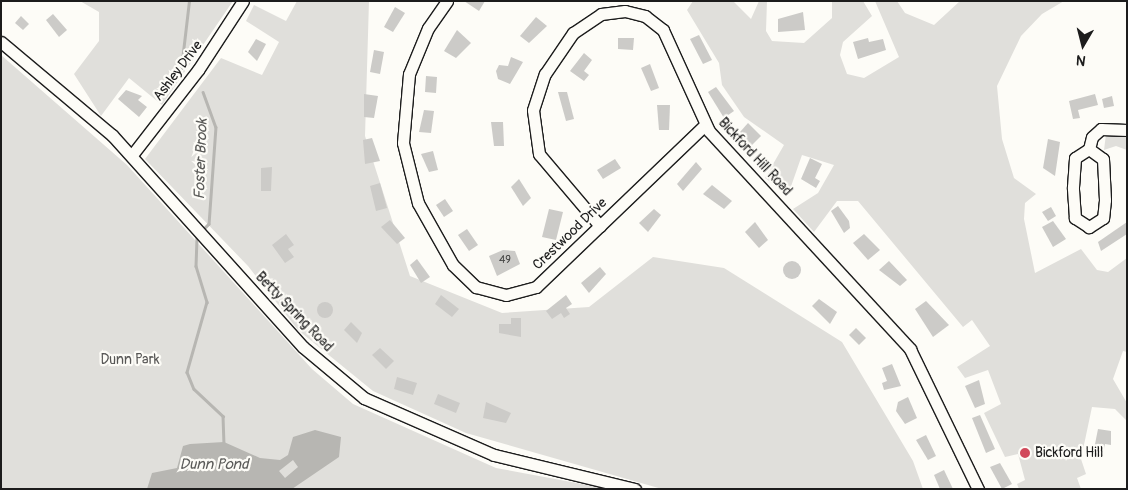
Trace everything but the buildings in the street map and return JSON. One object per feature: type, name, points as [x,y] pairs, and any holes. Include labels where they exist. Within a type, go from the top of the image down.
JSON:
[{"type":"street","name":"Ashley Drive","points":[[132,155],[204,63],[244,1]]},
{"type":"street","name":"Crestwood Drive","points":[[447,1],[414,58],[402,127],[418,203],[453,265],[482,290],[522,294],[547,279],[705,125]]},
{"type":"street","name":"Bickford Hill Road","points":[[600,226],[543,161],[533,130],[534,104],[542,80],[578,28],[613,11],[652,20],[671,44],[705,125],[905,343],[978,489]]},
{"type":"street","name":"Betty Spring Road","points":[[1,42],[132,155],[303,347],[371,403],[494,455],[635,489]]},
{"type":"street","points":[[1089,149],[1103,158],[1105,194],[1103,218],[1089,227],[1076,218],[1073,187],[1075,158],[1089,149],[1092,137],[1101,129],[1127,130]]},
{"type":"green space","points":[[80,1],[233,1],[162,105],[129,78],[101,116],[74,74],[99,41],[99,12]]},
{"type":"green space","points":[[297,1],[369,1],[365,136],[410,276],[502,313],[589,307],[653,257],[724,268],[842,342],[913,461],[923,489],[662,489],[466,433],[373,391],[298,330],[248,266],[145,159],[221,58],[262,75],[279,42],[246,21],[254,5],[286,21]]},
{"type":"green space","points":[[693,1],[733,1],[751,19],[759,1],[767,1],[766,31],[772,41],[804,43],[832,18],[832,1],[863,1],[872,16],[843,42],[840,55],[847,74],[864,78],[899,57],[875,1],[897,1],[905,13],[934,25],[960,1],[1064,1],[1042,14],[1021,36],[997,86],[1002,139],[1014,178],[1036,194],[1025,203],[1024,219],[1035,273],[1081,249],[1097,270],[1108,272],[1127,258],[1127,352],[1123,351],[1113,379],[1127,403],[1127,421],[1115,409],[1092,407],[1081,459],[1086,474],[1077,478],[1081,489],[1019,489],[1017,484],[1025,480],[1018,454],[1005,457],[984,413],[1001,404],[988,370],[965,378],[957,367],[990,346],[972,320],[963,327],[858,201],[837,201],[814,232],[793,209],[818,193],[834,165],[802,155],[788,195],[765,178],[784,145],[744,117],[722,85],[719,63],[687,10]]},
{"type":"green space","name":"Dunn Park","points":[[1,55],[127,165],[312,369],[353,404],[496,468],[609,489],[1,489]]},
{"type":"green space","points":[[1106,134],[1127,136],[1127,150],[1116,146],[1104,150]]},
{"type":"water","name":"Dunn Pond","points":[[315,430],[341,437],[339,457],[292,489],[147,489],[152,473],[177,468],[183,446],[224,442],[260,458],[280,460],[288,455],[293,437]],"holes":[[[293,460],[298,467],[285,478],[279,471]]]},
{"type":"waterway","name":"Foster Brook","points":[[181,69],[189,1]]},
{"type":"waterway","name":"Foster Brook","points":[[203,92],[216,127],[209,224],[204,229]]},
{"type":"waterway","name":"Foster Brook","points":[[197,238],[196,266],[207,302],[187,372],[194,389],[223,416],[224,442]]},
{"type":"place","name":"Bickford Hill","points":[[1025,453]]}]
